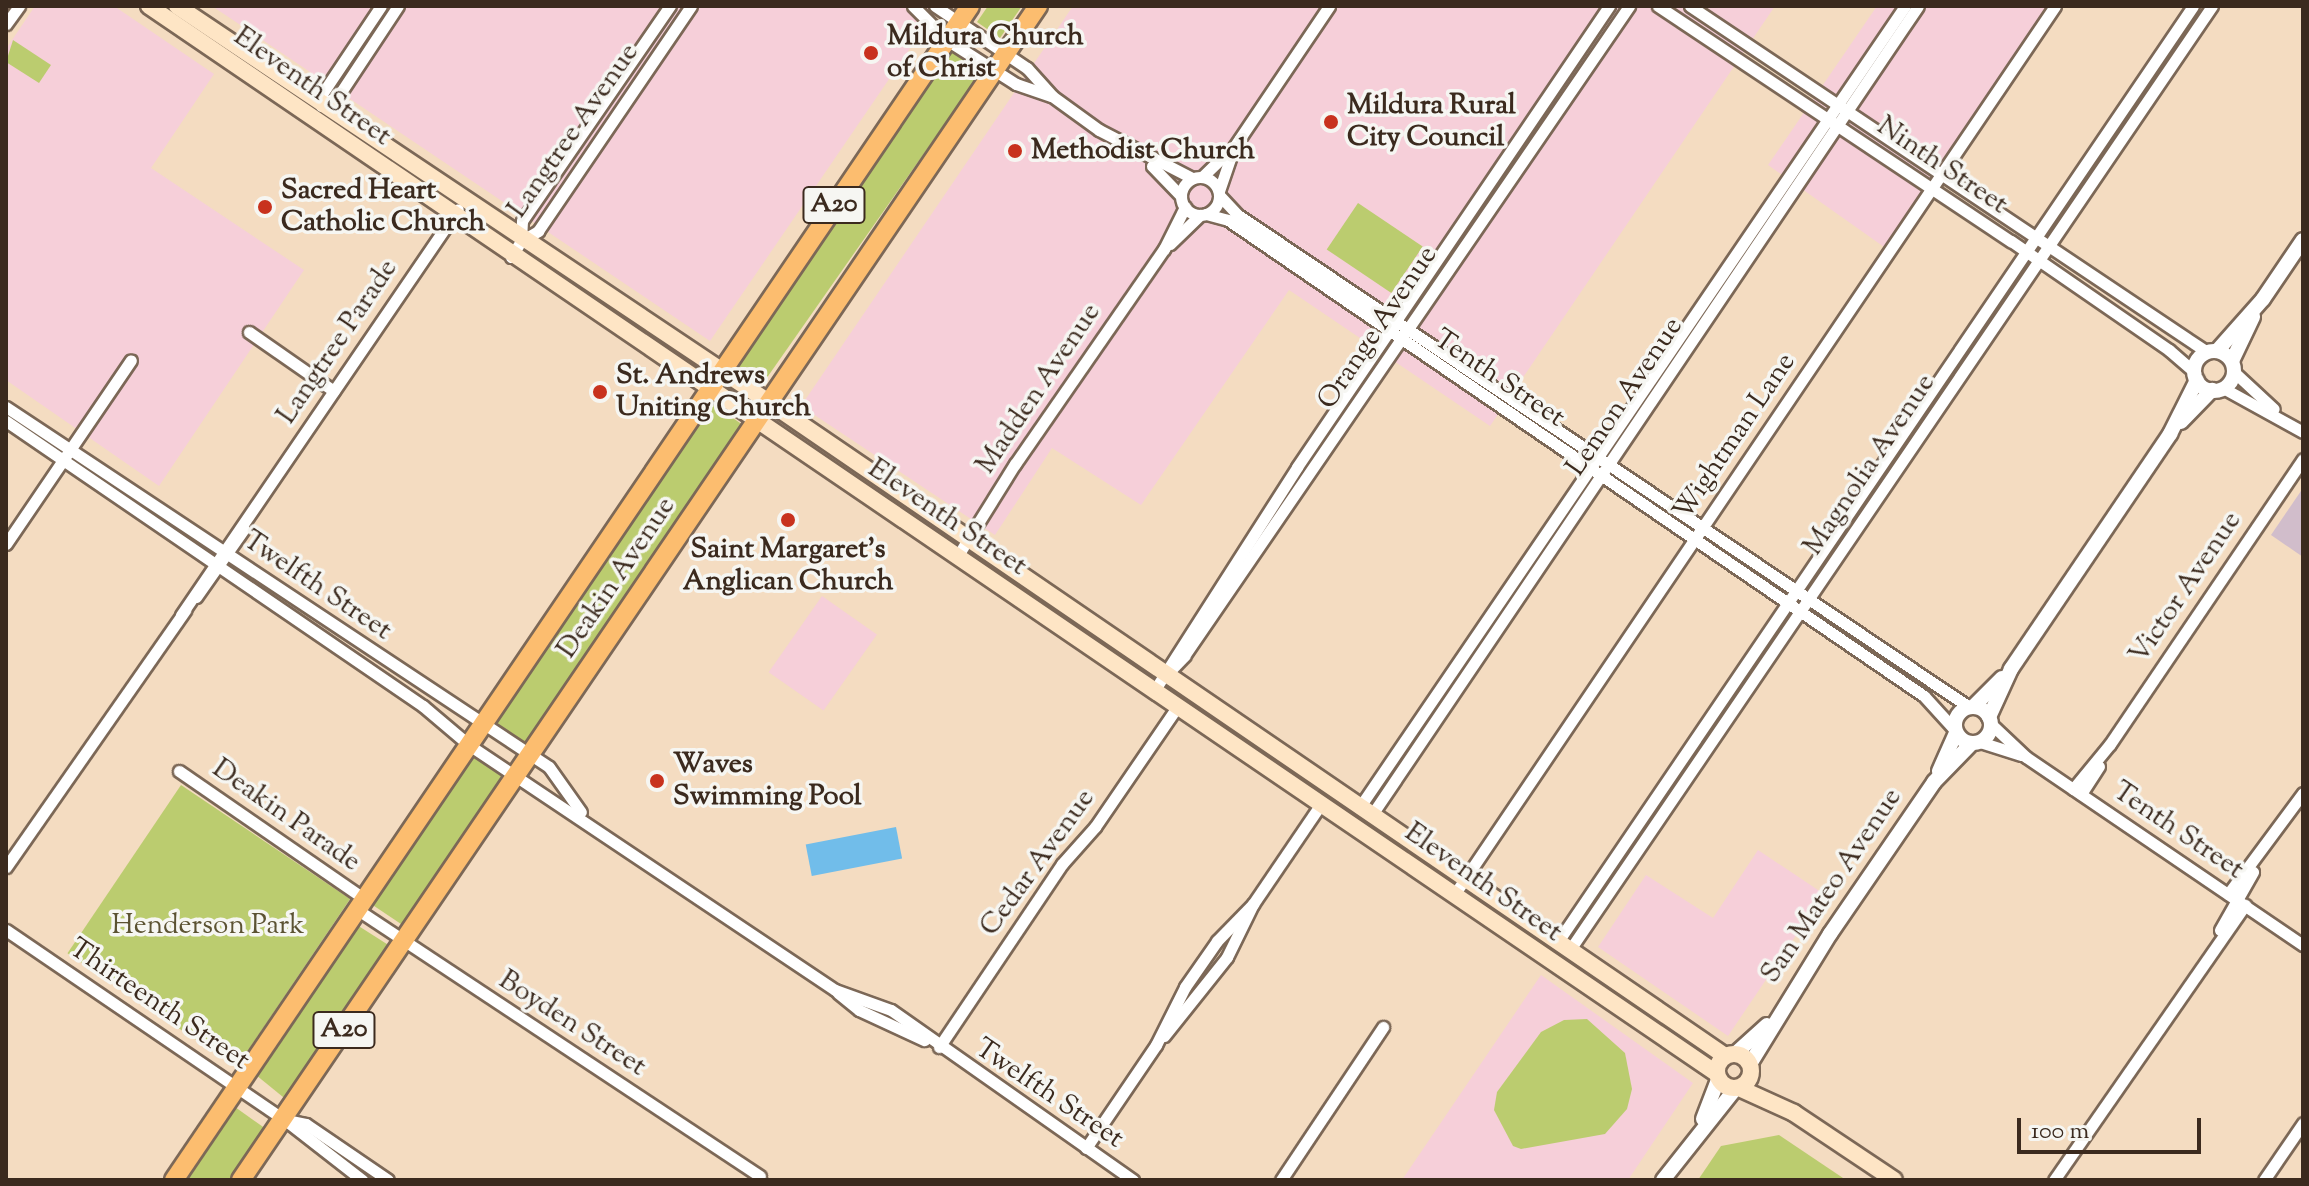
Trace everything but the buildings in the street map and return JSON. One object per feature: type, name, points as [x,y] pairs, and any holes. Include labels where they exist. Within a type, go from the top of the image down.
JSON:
[{"type":"highway","name":"Deakin Avenue","points":[[241,1180],[285,1120],[514,774],[757,423],[1038,6]]},
{"type":"highway","name":"Deakin Avenue","points":[[174,1180],[965,14]]},
{"type":"main road","name":"Eleventh Street","points":[[149,6],[463,201],[770,403],[1464,880],[1750,1068]]},
{"type":"main road","name":"Eleventh Street","points":[[177,6],[452,217],[1178,706],[1737,1088]]},
{"type":"main road","points":[[1355,826],[1365,812]]},
{"type":"main road","points":[[1553,963],[1563,947]]},
{"type":"main road","points":[[1717,1076],[1730,1055]]},
{"type":"main road","points":[[1794,1113],[1750,1068],[1737,1088],[1794,1113],[1894,1180]]},
{"type":"street","points":[[6,24],[19,6]]},
{"type":"street","points":[[316,112],[327,87],[381,6]]},
{"type":"street","points":[[316,112],[339,95],[398,6]]},
{"type":"street","name":"Langtree Avenue","points":[[521,241],[522,221],[670,6]]},
{"type":"street","name":"Langtree Avenue","points":[[511,257],[521,241],[538,231],[691,6]]},
{"type":"street","name":"Tenth Street","points":[[913,6],[947,40],[1016,84],[1052,96]]},
{"type":"street","name":"Tenth Street","points":[[935,6],[965,14],[1052,96],[1137,153],[1197,177],[1220,191],[1238,215],[1807,601],[1971,707]]},
{"type":"street","points":[[1203,215],[1220,191],[1234,147],[1329,6]]},
{"type":"street","name":"Orange Avenue","points":[[1402,325],[1609,6]]},
{"type":"street","name":"Orange Avenue","points":[[1154,691],[1175,651],[1629,6]]},
{"type":"street","name":"Ninth Street","points":[[1658,6],[2026,251],[2196,376]]},
{"type":"street","name":"Ninth Street","points":[[1690,6],[2048,247],[2212,352]]},
{"type":"street","name":"Lemon Avenue","points":[[1365,812],[1589,469],[1905,6]]},
{"type":"street","name":"Lemon Avenue","points":[[1365,812],[1601,477],[1918,6]]},
{"type":"street","name":"Wightman Lane","points":[[1454,895],[2055,6]]},
{"type":"street","points":[[2192,7],[2208,11]]},
{"type":"street","name":"Magnolia Avenue","points":[[1563,947],[1600,880],[1712,711],[2192,7]]},
{"type":"street","name":"Magnolia Avenue","points":[[1563,947],[1611,888],[1643,842],[2208,11]]},
{"type":"street","points":[[2172,37],[2184,46]]},
{"type":"street","points":[[2150,69],[2163,78]]},
{"type":"street","points":[[2129,100],[2142,109]]},
{"type":"street","points":[[2109,129],[2122,138]]},
{"type":"street","points":[[1183,202],[1197,177],[1234,147]]},
{"type":"street","name":"Tenth Street","points":[[1137,153],[1183,202],[1203,215],[1228,220],[1929,700],[1955,731]]},
{"type":"street","points":[[2087,163],[2099,171]]},
{"type":"street","points":[[2066,194],[2078,202]]},
{"type":"street","name":"Langtree Parade","points":[[6,867],[463,201]]},
{"type":"street","name":"Madden Avenue","points":[[957,557],[1164,249],[1183,202]]},
{"type":"street","name":"Madden Avenue","points":[[1164,249],[1203,215]]},
{"type":"street","points":[[2011,669],[1971,707],[1990,721],[2011,669],[2170,434],[2196,376],[2212,352],[2263,299],[2303,240]]},
{"type":"street","points":[[1994,298],[2008,307]]},
{"type":"street","points":[[2170,434],[2218,389],[2233,367],[2263,299]]},
{"type":"street","points":[[1973,328],[1987,337]]},
{"type":"street","points":[[249,332],[334,391]]},
{"type":"street","points":[[2212,352],[2233,367],[2286,420],[2303,432]]},
{"type":"street","points":[[1953,357],[1966,367]]},
{"type":"street","points":[[6,544],[131,360]]},
{"type":"street","points":[[2196,376],[2286,420]]},
{"type":"street","points":[[1931,389],[1944,399]]},
{"type":"street","name":"Twelfth Street","points":[[6,407],[216,565],[427,709],[469,745],[586,819],[835,990],[859,1010],[939,1047],[1133,1180]]},
{"type":"street","points":[[1910,420],[1924,429]]},
{"type":"street","name":"Twelfth Street","points":[[6,421],[224,553],[528,754],[555,773],[586,819]]},
{"type":"street","points":[[1890,450],[1903,459]]},
{"type":"street","name":"Victor Avenue","points":[[2077,791],[2303,459]]},
{"type":"street","points":[[1867,483],[1881,492]]},
{"type":"street","points":[[1848,511],[1862,520]]},
{"type":"street","points":[[1826,544],[1840,553]]},
{"type":"street","points":[[1755,649],[1768,659]]},
{"type":"street","points":[[1735,679],[1748,689]]},
{"type":"street","name":"Cedar Avenue","points":[[939,1047],[1062,864],[1095,827],[1178,706]]},
{"type":"street","name":"San Mateo Avenue","points":[[1750,1068],[1774,1019],[1934,782],[1955,731],[1956,718],[1971,707]]},
{"type":"street","points":[[1712,711],[1726,720]]},
{"type":"street","name":"Tenth Street","points":[[1990,721],[2026,757],[2303,945]]},
{"type":"street","name":"San Mateo Avenue","points":[[1934,782],[1975,743],[1990,721]]},
{"type":"street","points":[[1955,731],[1975,743]]},
{"type":"street","points":[[1692,741],[1705,751]]},
{"type":"street","name":"Tenth Street","points":[[1975,743],[2026,757]]},
{"type":"street","name":"Deakin Parade","points":[[179,771],[362,905]]},
{"type":"street","points":[[1661,788],[1674,797]]},
{"type":"street","points":[[2054,1180],[2205,957],[2264,850],[2303,793]]},
{"type":"street","points":[[1086,1148],[1156,1045],[1220,967],[1253,904],[1321,804]]},
{"type":"street","points":[[1631,833],[1643,842]]},
{"type":"street","points":[[1600,880],[1611,888]]},
{"type":"street","points":[[1156,1045],[1185,987],[1217,941],[1253,904]]},
{"type":"street","name":"Boyden Street","points":[[362,905],[403,941],[760,1176]]},
{"type":"street","name":"Thirteenth Street","points":[[6,930],[285,1120],[362,1180]]},
{"type":"street","name":"San Mateo Avenue","points":[[1730,1055],[1774,1019]]},
{"type":"street","points":[[1281,1180],[1383,1027]]},
{"type":"street","points":[[1698,1130],[1717,1076]]},
{"type":"street","points":[[1663,1180],[1698,1130],[1737,1088]]},
{"type":"street","name":"Thirteenth Street","points":[[285,1120],[306,1124],[388,1180]]},
{"type":"street","points":[[2264,1180],[2303,1123]]},
{"type":"shaded area","points":[[35,6],[114,6],[214,74],[151,168],[304,270],[159,486],[6,380],[6,49]]},
{"type":"shaded area","points":[[212,6],[939,6],[710,341]]},
{"type":"shaded area","points":[[1073,6],[1775,6],[1490,426],[1289,290],[1141,505],[1052,448],[995,535],[801,406]]},
{"type":"shaded area","points":[[1877,6],[2057,6],[1894,254],[1768,165]]},
{"type":"shaded area","points":[[2303,488],[2303,557],[2271,535]]},
{"type":"shaded area","points":[[822,596],[877,634],[824,711],[769,672]]},
{"type":"shaded area","points":[[1758,850],[1824,894],[1728,1036],[1598,947],[1646,875],[1713,918]]},
{"type":"shaded area","points":[[1541,975],[1693,1083],[1628,1180],[1402,1180]]},
{"type":"green space","points":[[988,6],[1022,6],[1000,38],[977,22]]},
{"type":"green space","points":[[13,40],[51,65],[39,83],[6,62]]},
{"type":"green space","points":[[953,51],[982,71],[760,387],[732,367]]},
{"type":"green space","points":[[1358,203],[1423,247],[1391,293],[1327,249]]},
{"type":"green space","points":[[711,403],[743,425],[528,743],[521,744],[495,721]]},
{"type":"green space","points":[[472,756],[502,776],[402,925],[372,904]]},
{"type":"green space","name":"Henderson Park","points":[[181,785],[350,899],[237,1067],[67,953]]},
{"type":"green space","points":[[357,925],[390,946],[289,1096],[283,1097],[256,1075]]},
{"type":"green space","points":[[1587,1019],[1625,1053],[1632,1089],[1627,1109],[1605,1134],[1521,1149],[1513,1146],[1494,1110],[1497,1092],[1541,1032],[1564,1020]]},
{"type":"green space","points":[[235,1107],[266,1129],[232,1180],[184,1180]]},
{"type":"green space","points":[[1779,1135],[1846,1180],[1698,1180],[1721,1146]]},
{"type":"water","points":[[896,827],[902,858],[812,876],[806,845]]},
{"type":"place","name":"Mildura Church of Christ","points":[[871,53]]},
{"type":"place","name":"Mildura Rural City Council","points":[[1331,122]]},
{"type":"place","name":"Methodist Church","points":[[1015,151]]},
{"type":"place","name":"Sacred Heart Catholic Church","points":[[265,207]]},
{"type":"place","name":"St. Andrews Uniting Church","points":[[600,392]]},
{"type":"place","name":"Saint Margaret's Anglican Church","points":[[788,520]]},
{"type":"place","name":"Waves Swimming Pool","points":[[657,781]]}]
